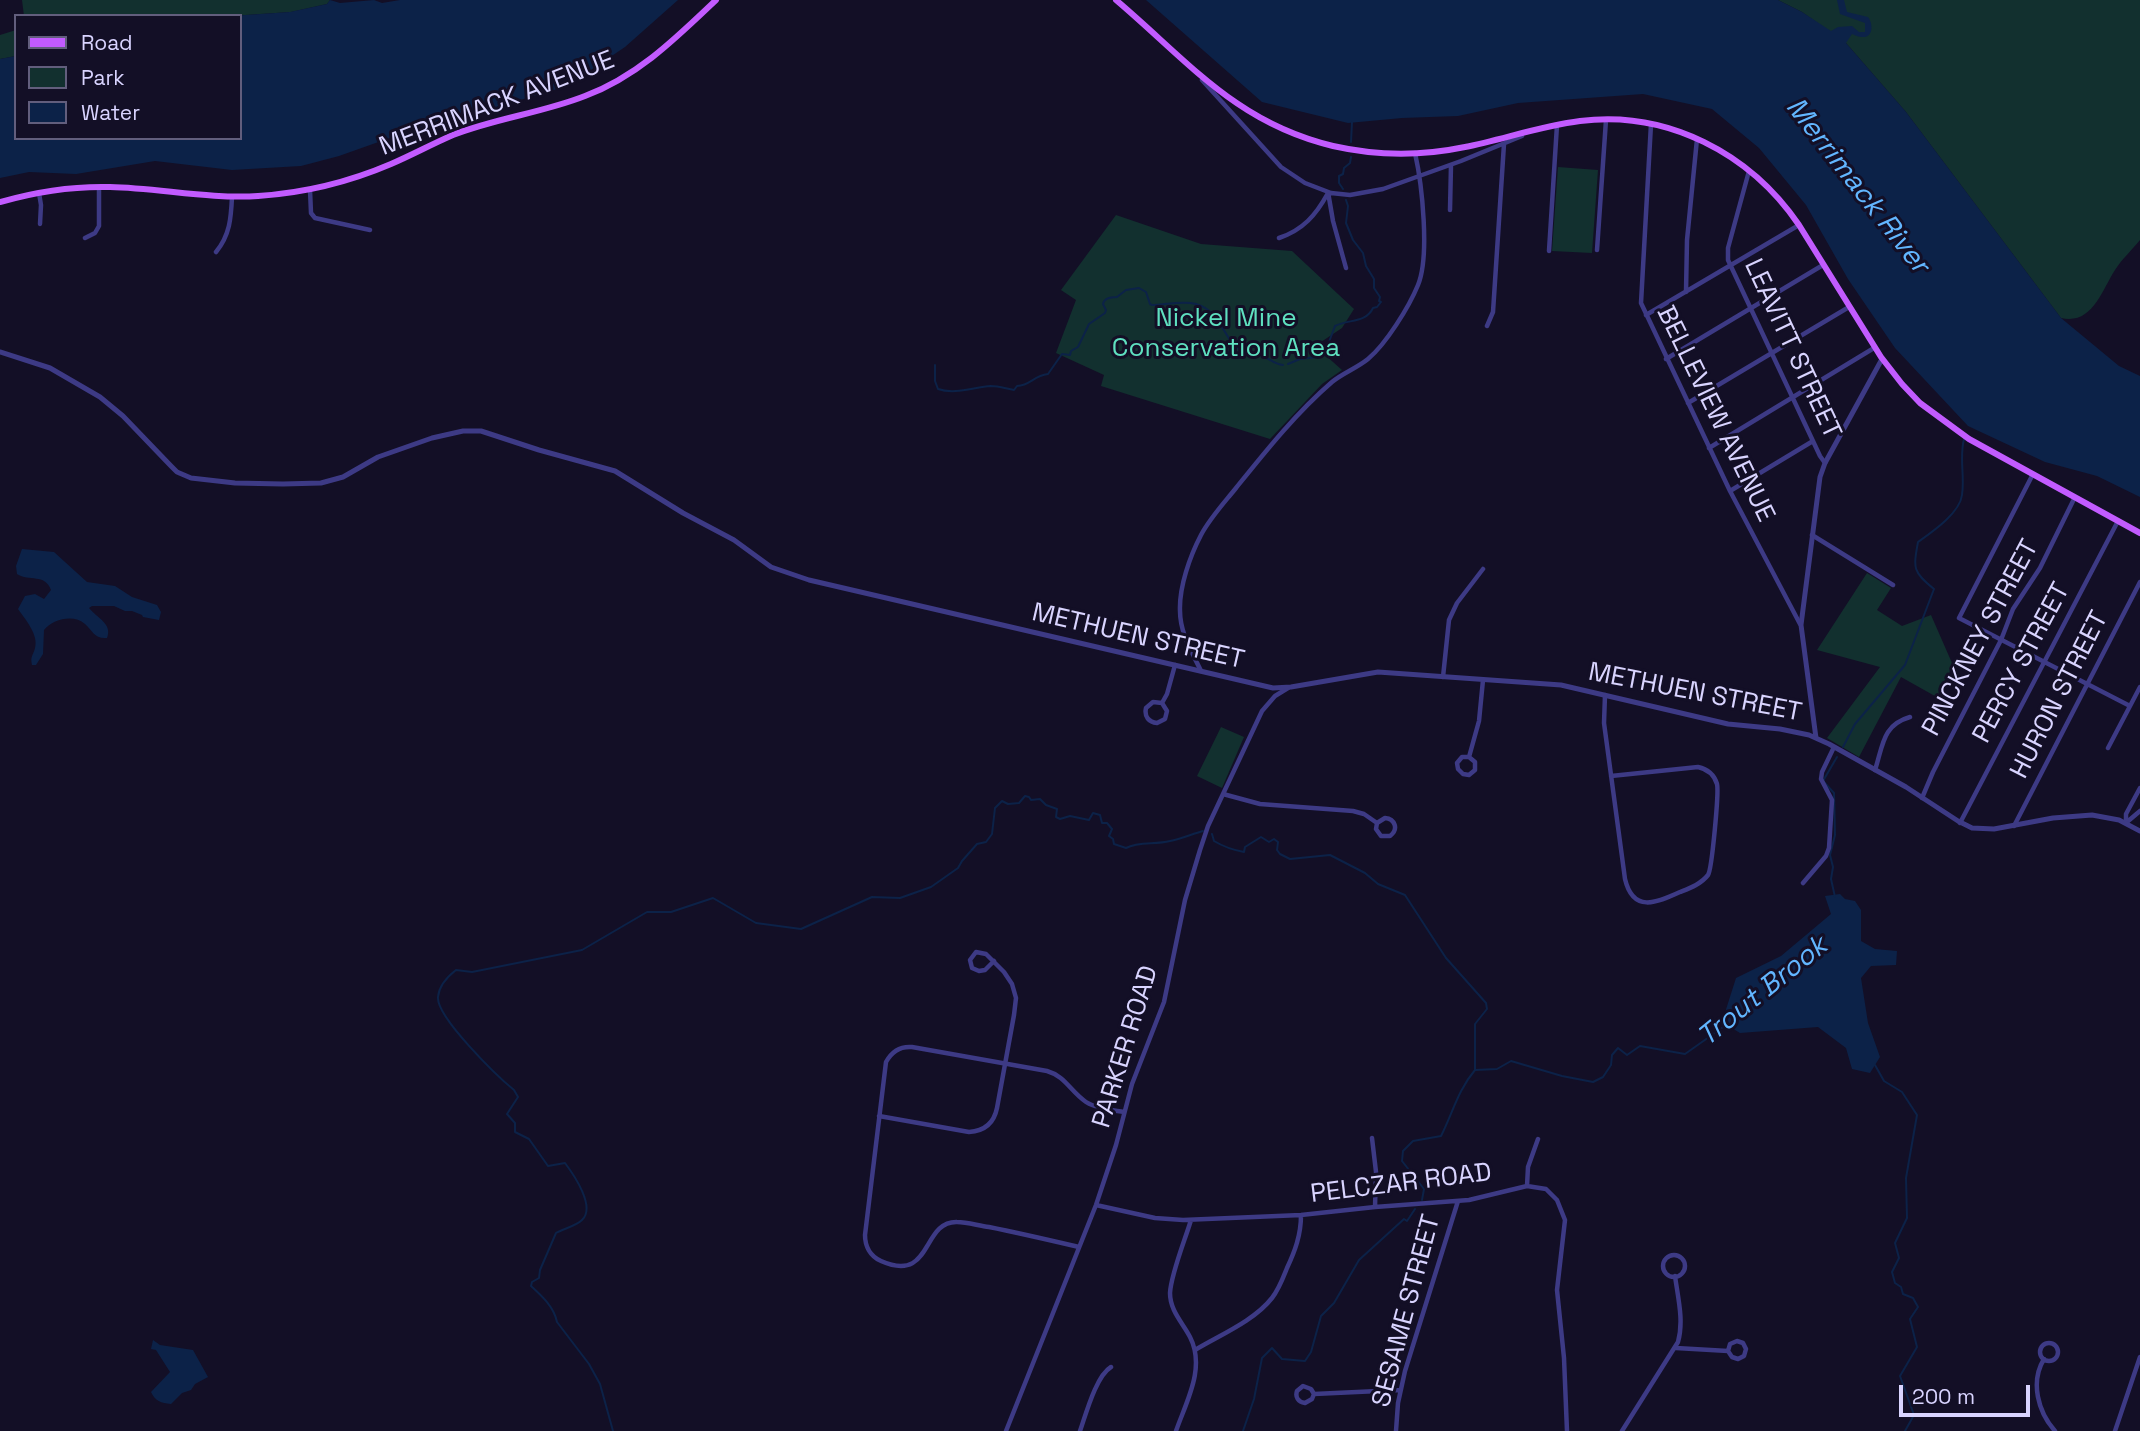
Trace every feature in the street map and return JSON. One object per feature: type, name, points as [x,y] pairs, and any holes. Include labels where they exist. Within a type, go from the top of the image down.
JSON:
[{"type":"main road","name":"MERRIMACK AVENUE","points":[[0,202],[38,193],[99,187],[232,196],[310,190],[374,171],[469,130],[595,93],[656,56],[716,0]]},
{"type":"main road","points":[[1116,0],[1216,90],[1247,111],[1299,136],[1350,149],[1375,153],[1415,153],[1466,147],[1557,125],[1606,120],[1651,124],[1697,138],[1721,150],[1749,169],[1773,191],[1799,225],[1874,348],[1917,400],[1969,439],[2140,533]]},
{"type":"street","points":[[1191,68],[1281,167],[1305,183],[1328,192],[1350,195],[1365,193],[1451,165],[1529,132]]},
{"type":"street","points":[[1597,250],[1606,120]]},
{"type":"street","name":"BELLEVIEW AVENUE","points":[[1651,124],[1641,303],[1730,491],[1801,625]]},
{"type":"street","points":[[1549,251],[1557,125]]},
{"type":"street","points":[[1686,292],[1687,240],[1697,138]]},
{"type":"street","points":[[1487,326],[1493,312],[1504,144]]},
{"type":"street","points":[[1201,671],[1186,640],[1180,610],[1183,586],[1198,541],[1213,517],[1272,444],[1328,387],[1366,361],[1384,343],[1417,287],[1422,272],[1424,249],[1420,176],[1415,153]]},
{"type":"street","points":[[1450,210],[1451,165]]},
{"type":"street","name":"LEAVITT STREET","points":[[1749,169],[1728,248],[1730,266],[1825,463]]},
{"type":"street","points":[[85,238],[95,233],[99,226],[99,187]]},
{"type":"street","points":[[310,190],[311,213],[314,218],[370,230]]},
{"type":"street","points":[[1279,238],[1306,225],[1322,205],[1328,192]]},
{"type":"street","points":[[1328,192],[1346,268]]},
{"type":"street","points":[[38,193],[41,205],[40,224]]},
{"type":"street","points":[[216,252],[229,232],[232,196]]},
{"type":"street","points":[[1646,315],[1799,225]]},
{"type":"street","points":[[1666,359],[1823,265]]},
{"type":"street","points":[[1688,403],[1849,307]]},
{"type":"street","points":[[1709,447],[1874,348]]},
{"type":"street","name":"METHUEN STREET","points":[[0,352],[50,368],[81,385],[114,408],[177,472],[191,478],[225,482],[306,484],[331,481],[378,457],[432,438],[463,431],[492,433],[539,450],[615,471],[683,513],[734,540],[771,568],[787,574],[1273,688],[1378,672],[1561,685],[1728,724],[1789,730],[1816,738],[1923,798],[1960,823],[1979,829],[2084,815],[2105,817],[2126,823],[2140,831]]},
{"type":"street","points":[[1816,738],[1801,625],[1820,477],[1882,359]]},
{"type":"street","points":[[1730,491],[1813,441]]},
{"type":"street","points":[[2033,474],[1959,618],[2130,706]]},
{"type":"street","name":"PINCKNEY STREET","points":[[1923,798],[1933,772],[2001,640],[2013,609],[2040,568],[2075,497]]},
{"type":"street","name":"PERCY STREET","points":[[1960,823],[2118,521]]},
{"type":"street","points":[[1812,535],[1894,585]]},
{"type":"street","points":[[1443,677],[1448,620],[1457,603],[1483,569]]},
{"type":"street","name":"HURON STREET","points":[[2014,826],[2140,583]]},
{"type":"street","points":[[1162,703],[1175,665]]},
{"type":"street","points":[[1469,757],[1479,721],[1483,680]]},
{"type":"street","name":"PARKER ROAD","points":[[1006,1431],[1096,1205],[1134,1079],[1164,1002],[1192,875],[1208,826],[1267,704],[1275,696],[1293,687]]},
{"type":"street","points":[[2108,748],[2140,687]]},
{"type":"street","points":[[1605,695],[1603,714],[1611,776],[1625,879],[1631,894],[1646,903],[1655,902],[1703,880],[1711,869],[1718,796],[1717,783],[1712,775],[1706,769],[1698,768],[1611,776]]},
{"type":"street","points":[[1155,701],[1162,703],[1167,708],[1166,717],[1159,723],[1153,723],[1146,716],[1147,706],[1155,701]]},
{"type":"street","points":[[1875,771],[1882,744],[1888,733],[1896,721],[1910,717]]},
{"type":"street","points":[[1803,883],[1826,856],[1829,848],[1832,800],[1821,779],[1834,747]]},
{"type":"street","points":[[1462,757],[1469,757],[1474,760],[1476,768],[1471,774],[1463,774],[1458,769],[1458,762],[1462,757]]},
{"type":"street","points":[[2126,823],[2126,814],[2140,788]]},
{"type":"street","points":[[1223,793],[1253,803],[1353,811],[1364,814],[1377,823]]},
{"type":"street","points":[[2126,823],[2140,811]]},
{"type":"street","points":[[1388,818],[1394,822],[1395,831],[1390,836],[1381,836],[1376,829],[1377,823],[1388,818]]},
{"type":"street","points":[[879,1116],[963,1131],[980,1131],[990,1125],[996,1113],[1016,998],[1010,980],[994,961],[980,951],[972,955],[970,962],[974,970],[979,971],[985,970],[994,961]]},
{"type":"street","points":[[1079,1247],[956,1222],[941,1227],[923,1256],[913,1263],[901,1266],[878,1259],[869,1251],[865,1239],[886,1062],[890,1055],[900,1048],[912,1046],[1005,1063],[1056,1074],[1090,1104],[1124,1112]]},
{"type":"street","points":[[1372,1138],[1376,1172],[1375,1207]]},
{"type":"street","points":[[1527,1186],[1528,1167],[1538,1139]]},
{"type":"street","name":"PELCZAR ROAD","points":[[1096,1205],[1170,1220],[1191,1220],[1301,1215],[1458,1201],[1488,1197],[1527,1186],[1550,1192],[1561,1207],[1565,1220],[1557,1290],[1564,1358],[1567,1431]]},
{"type":"street","name":"SESAME STREET","points":[[1396,1431],[1400,1390],[1458,1201]]},
{"type":"street","points":[[1195,1350],[1257,1312],[1271,1299],[1296,1246],[1301,1215]]},
{"type":"street","points":[[1176,1431],[1196,1373],[1195,1350],[1174,1309],[1170,1293],[1191,1220]]},
{"type":"street","points":[[1674,1255],[1681,1258],[1685,1265],[1683,1273],[1675,1276],[1668,1274],[1664,1266],[1666,1259],[1674,1255]]},
{"type":"street","points":[[1622,1431],[1676,1348],[1681,1328],[1675,1276]]},
{"type":"street","points":[[1737,1341],[1743,1343],[1746,1349],[1744,1356],[1738,1359],[1732,1357],[1728,1351],[1730,1344],[1737,1341]]},
{"type":"street","points":[[2048,1342],[2054,1344],[2057,1357],[2052,1360],[2044,1359],[2040,1354],[2042,1345],[2048,1342]]},
{"type":"street","points":[[1676,1348],[1728,1351]]},
{"type":"street","points":[[2115,1431],[2140,1357]]},
{"type":"street","points":[[2044,1359],[2037,1374],[2037,1394],[2043,1414],[2055,1431]]},
{"type":"street","points":[[1080,1431],[1099,1381],[1104,1371],[1111,1367]]},
{"type":"street","points":[[1306,1386],[1311,1388],[1314,1394],[1312,1399],[1305,1403],[1299,1401],[1296,1393],[1298,1388],[1306,1386]]},
{"type":"street","points":[[1314,1394],[1400,1390]]},
{"type":"green space","points":[[22,0],[330,0],[327,4],[291,12],[242,15],[24,14]]},
{"type":"green space","points":[[1778,0],[2140,0],[2140,240],[2118,266],[2088,312],[2072,319],[2061,318],[1906,112],[1846,43],[1802,12]]},
{"type":"green space","points":[[14,31],[14,56],[0,59],[0,35]]},
{"type":"green space","points":[[1558,167],[1598,170],[1592,253],[1552,251]]},
{"type":"green space","name":"Nickel Mine Conservation Area","points":[[1116,215],[1201,244],[1292,251],[1354,309],[1342,328],[1315,346],[1342,370],[1322,384],[1270,439],[1101,386],[1104,375],[1056,353],[1076,300],[1061,290]]},
{"type":"green space","points":[[1867,573],[1891,588],[1877,610],[1902,626],[1931,615],[1952,663],[1942,700],[1901,677],[1859,757],[1827,738],[1880,667],[1817,650]]},
{"type":"green space","points":[[1221,727],[1244,737],[1222,788],[1197,776]]},
{"type":"water","points":[[330,0],[340,3],[374,0],[382,3],[400,0],[678,0],[625,47],[567,86],[432,123],[339,156],[301,166],[232,170],[155,161],[76,174],[29,172],[0,178],[0,59],[14,56],[14,140],[242,140],[242,15],[290,12],[327,4]]},
{"type":"water","name":"Merrimack River","points":[[1146,0],[1778,0],[1831,31],[1838,27],[1852,26],[1859,32],[1865,32],[1865,23],[1840,14],[1837,0],[1844,0],[1847,12],[1868,17],[1871,26],[1869,35],[1861,37],[1852,34],[1846,43],[1906,112],[2061,318],[2119,366],[2140,376],[2140,497],[2097,476],[2045,462],[1968,426],[1895,348],[1848,279],[1806,205],[1759,148],[1712,109],[1643,94],[1518,103],[1458,116],[1348,123],[1262,102]]},
{"type":"water","points":[[22,549],[54,552],[87,582],[115,586],[132,597],[157,605],[161,612],[159,620],[114,606],[92,606],[89,608],[108,629],[107,638],[96,636],[85,624],[75,619],[58,621],[44,630],[43,654],[36,665],[32,665],[35,638],[31,627],[18,609],[25,596],[35,594],[44,599],[51,590],[45,581],[17,574],[16,566]]},
{"type":"water","points":[[1840,894],[1845,899],[1855,901],[1861,910],[1861,941],[1875,949],[1897,951],[1896,965],[1871,966],[1861,978],[1868,1023],[1880,1057],[1870,1073],[1852,1069],[1846,1048],[1818,1027],[1740,1033],[1722,1022],[1736,978],[1781,956],[1831,914],[1825,896]]},
{"type":"water","points":[[153,1340],[160,1345],[193,1350],[208,1377],[195,1384],[191,1390],[182,1393],[171,1404],[154,1398],[151,1392],[170,1372],[156,1350],[151,1349]]},
{"type":"waterway","points":[[1351,142],[1352,122]]},
{"type":"waterway","points":[[1343,189],[1339,176],[1350,163],[1351,157]]},
{"type":"waterway","points":[[1288,364],[1317,357],[1329,342],[1335,326],[1366,316],[1381,302],[1363,253],[1353,240],[1346,223],[1346,200]]},
{"type":"waterway","points":[[935,365],[935,381],[938,389],[944,391],[991,386],[1014,390],[1017,386],[1048,374],[1062,354],[1070,355],[1071,351],[1078,347],[1089,324],[1105,313],[1105,300],[1117,297],[1126,290],[1139,288],[1146,292],[1152,305],[1185,302],[1203,307],[1214,315],[1236,347],[1283,365]]},
{"type":"waterway","points":[[1843,747],[1855,724],[1905,665],[1934,589],[1916,569],[1918,542],[1944,522],[1960,502],[1963,488],[1964,439]]},
{"type":"waterway","points":[[1835,897],[1830,855],[1835,835],[1834,793],[1823,781],[1837,757]]},
{"type":"waterway","points":[[613,1431],[600,1384],[589,1364],[557,1322],[547,1302],[531,1286],[532,1282],[539,1278],[556,1233],[579,1222],[586,1214],[585,1199],[565,1163],[548,1166],[529,1139],[515,1132],[515,1123],[507,1114],[518,1097],[514,1090],[469,1046],[440,1006],[439,993],[450,975],[456,970],[472,972],[582,950],[647,912],[671,912],[713,898],[756,923],[801,929],[872,897],[900,898],[931,887],[958,868],[977,844],[986,842],[992,834],[995,808],[1002,801],[1008,804],[1019,803],[1025,796],[1031,800],[1040,799],[1046,805],[1057,809],[1056,817],[1060,819],[1070,816],[1089,820],[1093,813],[1100,815],[1102,823],[1107,823],[1112,829],[1109,836],[1114,844],[1126,848],[1174,840],[1203,831]]},
{"type":"waterway","points":[[1212,834],[1214,841],[1244,852],[1245,847],[1261,837],[1269,842],[1274,839],[1278,842],[1277,850],[1290,859],[1330,855],[1365,873],[1378,884],[1405,895],[1446,958],[1486,1003],[1487,1009],[1475,1024],[1475,1070]]},
{"type":"waterway","name":"Trout Brook","points":[[1422,1200],[1424,1189],[1402,1161],[1403,1151],[1413,1141],[1441,1136],[1460,1093],[1475,1070],[1497,1069],[1511,1061],[1593,1082],[1603,1077],[1611,1065],[1612,1055],[1618,1048],[1627,1055],[1640,1046],[1685,1054],[1726,1025]]},
{"type":"waterway","points":[[1875,1065],[1884,1081],[1902,1092],[1917,1115],[1906,1178],[1907,1218],[1895,1243],[1899,1258],[1892,1272],[1895,1283],[1901,1287],[1903,1294],[1913,1298],[1918,1307],[1910,1319],[1917,1347],[1900,1376],[1914,1415],[1905,1431]]},
{"type":"waterway","name":"Trout Brook","points":[[1243,1431],[1254,1399],[1262,1358],[1272,1348],[1282,1359],[1305,1361],[1311,1352],[1321,1316],[1334,1303],[1359,1260],[1404,1219],[1407,1221],[1415,1209]]}]
